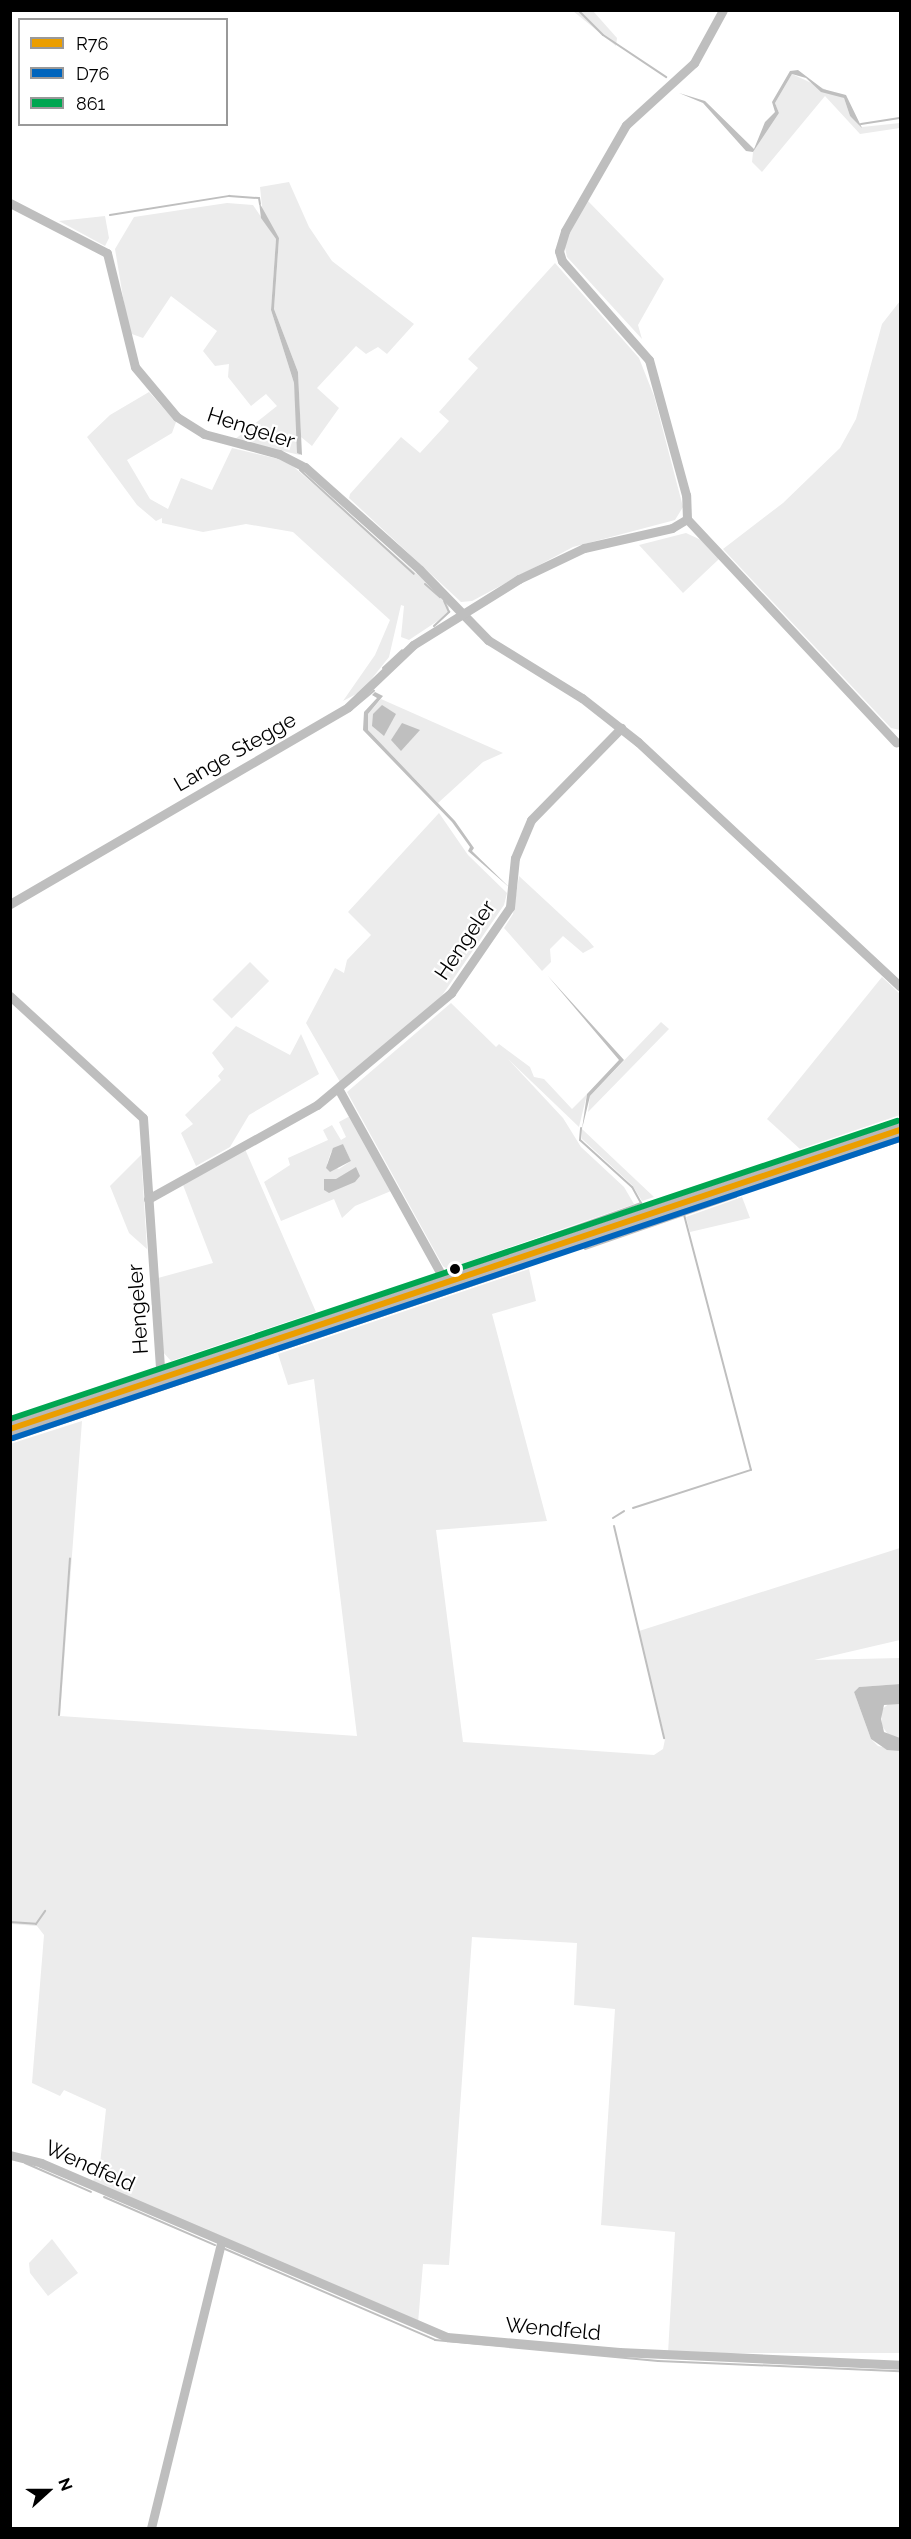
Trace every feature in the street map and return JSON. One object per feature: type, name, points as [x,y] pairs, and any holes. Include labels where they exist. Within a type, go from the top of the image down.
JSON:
[{"type":"main road","points":[[10,1429],[900,1130]]},
{"type":"street","points":[[723,10],[694,63],[621,133],[565,231],[559,251],[567,267],[649,360],[686,495],[687,519],[896,742]]},
{"type":"street","name":"Hengeler","points":[[10,203],[107,253],[135,367],[177,417],[204,434],[279,454],[305,467],[462,611],[502,651],[582,698],[621,728],[900,986]]},
{"type":"street","name":"Lange Stegge","points":[[10,904],[348,707],[413,645],[462,611],[573,552],[672,528],[687,519]]},
{"type":"street","name":"Hengeler","points":[[148,1199],[339,1090],[459,985],[510,907],[523,833],[621,728]]},
{"type":"street","name":"Hengeler","points":[[10,996],[143,1118],[161,1380]]},
{"type":"street","points":[[339,1090],[446,1283]]},
{"type":"street","name":"Wendfeld","points":[[10,2155],[41,2163],[221,2243],[447,2337],[619,2352],[900,2365]]},
{"type":"street","points":[[150,2529],[221,2243]]},
{"type":"shaded area","points":[[573,11],[593,11],[617,38],[616,46]]},
{"type":"shaded area","points":[[798,70],[823,89],[846,95],[862,128],[850,116],[844,98],[821,92],[806,78],[792,74],[775,103],[779,113],[753,152],[746,151],[703,103],[679,93],[705,101],[754,149],[765,122],[775,112],[772,102],[790,71]]},
{"type":"shaded area","points":[[792,74],[844,98],[850,116],[862,127],[900,123],[900,128],[860,134],[825,96],[762,172],[752,162],[753,152],[779,113],[775,103]]},
{"type":"shaded area","points":[[289,182],[309,227],[332,261],[414,324],[387,354],[378,347],[366,354],[356,346],[317,388],[339,408],[312,446],[301,437],[298,372],[274,309],[279,238],[263,216],[260,187]]},
{"type":"shaded area","points":[[587,200],[664,279],[638,325],[642,339],[567,257],[564,243]]},
{"type":"shaded area","points":[[259,202],[279,238],[274,309],[298,372],[302,455],[297,453],[294,383],[271,310],[276,239],[261,218]]},
{"type":"shaded area","points":[[227,203],[253,205],[276,239],[271,310],[294,383],[300,455],[234,440],[277,406],[266,394],[251,406],[228,377],[229,364],[215,366],[203,351],[217,331],[171,296],[143,338],[129,333],[115,249],[134,217]]},
{"type":"shaded area","points":[[105,216],[109,238],[105,246],[59,221]]},
{"type":"shaded area","points":[[555,263],[639,358],[654,396],[683,507],[675,520],[573,547],[472,601],[461,602],[349,498],[350,494],[401,437],[420,453],[442,429],[449,421],[439,412],[478,368],[468,359]]},
{"type":"shaded area","points":[[900,301],[900,730],[891,728],[723,549],[783,503],[840,448],[856,419],[882,324]]},
{"type":"shaded area","points":[[149,392],[176,422],[172,433],[127,460],[150,499],[168,509],[181,478],[212,490],[232,448],[287,461],[424,580],[449,605],[448,614],[409,640],[401,637],[404,606],[401,605],[389,657],[362,691],[343,701],[375,655],[390,620],[293,532],[246,524],[203,532],[162,523],[162,518],[156,521],[137,505],[87,437],[110,415]]},
{"type":"shaded area","points":[[686,533],[701,540],[719,559],[683,593],[639,545]]},
{"type":"shaded area","points":[[375,692],[383,696],[368,714],[368,730],[455,821],[474,848],[472,851],[511,889],[468,851],[470,847],[452,822],[363,730],[364,712],[377,698],[372,695]]},
{"type":"shaded area","points":[[381,699],[503,753],[483,762],[438,803],[368,730],[368,714]]},
{"type":"shaded area","points":[[382,705],[396,714],[384,736],[372,726],[373,714]]},
{"type":"shaded area","points":[[402,723],[420,730],[401,751],[391,740]]},
{"type":"shaded area","points":[[439,813],[468,855],[507,893],[504,905],[441,997],[340,1082],[306,1023],[335,968],[344,973],[347,960],[371,935],[348,912]]},
{"type":"shaded area","points":[[519,876],[594,947],[583,953],[563,936],[550,949],[551,962],[542,971],[504,928],[513,914]]},
{"type":"shaded area","points":[[250,962],[269,981],[232,1019],[213,999]]},
{"type":"shaded area","points":[[547,975],[624,1060],[590,1096],[582,1129],[587,1094],[619,1060]]},
{"type":"shaded area","points":[[882,977],[900,994],[900,1115],[800,1149],[767,1119]]},
{"type":"shaded area","points":[[451,1003],[496,1047],[499,1044],[530,1067],[534,1077],[544,1079],[572,1109],[587,1094],[579,1127],[507,1058],[563,1118],[581,1147],[624,1187],[634,1204],[447,1269],[443,1266],[347,1092]]},
{"type":"shaded area","points":[[661,1022],[669,1029],[588,1112],[590,1096]]},
{"type":"shaded area","points":[[236,1026],[290,1055],[301,1034],[319,1074],[249,1115],[230,1147],[196,1166],[181,1133],[193,1124],[185,1115],[221,1080],[218,1076],[224,1069],[212,1053]]},
{"type":"shaded area","points":[[350,1116],[391,1191],[355,1206],[342,1218],[334,1199],[281,1221],[264,1182],[290,1165],[288,1158],[328,1140],[323,1130],[332,1125],[341,1140],[346,1137],[339,1122]],"holes":[[[343,1144],[351,1161],[339,1169],[327,1164],[331,1152]]]},
{"type":"shaded area","points":[[582,1129],[654,1197],[642,1201],[632,1185],[582,1139]]},
{"type":"shaded area","points":[[343,1144],[351,1161],[330,1172],[326,1168],[333,1148]]},
{"type":"shaded area","points":[[245,1149],[316,1312],[171,1361],[162,1351],[158,1278],[213,1263],[183,1185]]},
{"type":"shaded area","points":[[141,1155],[147,1249],[129,1233],[110,1186]]},
{"type":"shaded area","points":[[356,1167],[360,1176],[355,1182],[329,1193],[324,1190],[324,1179],[336,1179]]},
{"type":"shaded area","points":[[742,1197],[750,1218],[690,1232],[686,1217]]},
{"type":"shaded area","points":[[529,1269],[536,1301],[492,1314],[547,1521],[436,1530],[463,1742],[654,1755],[663,1749],[665,1739],[639,1631],[900,1548],[900,1640],[814,1660],[900,1658],[900,1684],[859,1687],[854,1692],[871,1739],[878,1746],[900,1751],[900,2353],[668,2353],[675,2232],[601,2225],[615,2009],[574,2005],[577,1943],[472,1937],[449,2265],[423,2264],[418,2323],[93,2181],[100,2164],[106,2109],[64,2090],[60,2096],[32,2083],[44,1935],[37,1926],[11,1924],[10,1444],[82,1421],[60,1716],[357,1736],[314,1379],[288,1385],[278,1354]]},
{"type":"shaded area","points":[[900,1684],[900,1704],[884,1705],[881,1719],[884,1732],[900,1738],[900,1751],[887,1750],[871,1739],[854,1692],[859,1687]]},
{"type":"shaded area","points":[[891,1702],[900,1704],[900,1738],[890,1737],[882,1726],[881,1710]]},
{"type":"shaded area","points":[[52,2239],[78,2273],[48,2296],[30,2273],[29,2263]]},
{"type":"waterway","points":[[578,10],[603,35],[666,77]]},
{"type":"waterway","points":[[861,124],[900,118]]},
{"type":"waterway","points":[[110,215],[229,196],[259,198],[260,204]]},
{"type":"waterway","points":[[300,470],[414,574]]},
{"type":"waterway","points":[[425,584],[440,597]]},
{"type":"waterway","points":[[434,626],[449,612],[444,601]]},
{"type":"waterway","points":[[383,668],[402,650]]},
{"type":"waterway","points":[[351,710],[374,691]]},
{"type":"waterway","points":[[450,1271],[641,1203],[632,1187],[580,1140],[581,1128]]},
{"type":"waterway","points":[[788,1178],[900,1141]]},
{"type":"waterway","points":[[585,1249],[736,1197]]},
{"type":"waterway","points":[[633,1508],[751,1470],[684,1215]]},
{"type":"waterway","points":[[10,1441],[524,1268]]},
{"type":"waterway","points":[[613,1518],[624,1511]]},
{"type":"waterway","points":[[614,1526],[664,1738]]},
{"type":"waterway","points":[[59,1715],[70,1558]]},
{"type":"waterway","points":[[10,1922],[36,1924],[45,1911]]},
{"type":"waterway","points":[[25,2163],[91,2192]]},
{"type":"waterway","points":[[104,2197],[215,2245]]},
{"type":"waterway","points":[[225,2249],[435,2340],[658,2361],[900,2371]]},
{"type":"transit line","name":"861","points":[[10,1419],[897,1121]]},
{"type":"transit line","name":"R76","points":[[10,1429],[900,1130]]},
{"type":"transit line","name":"D76","points":[[13,1438],[900,1139]]}]
